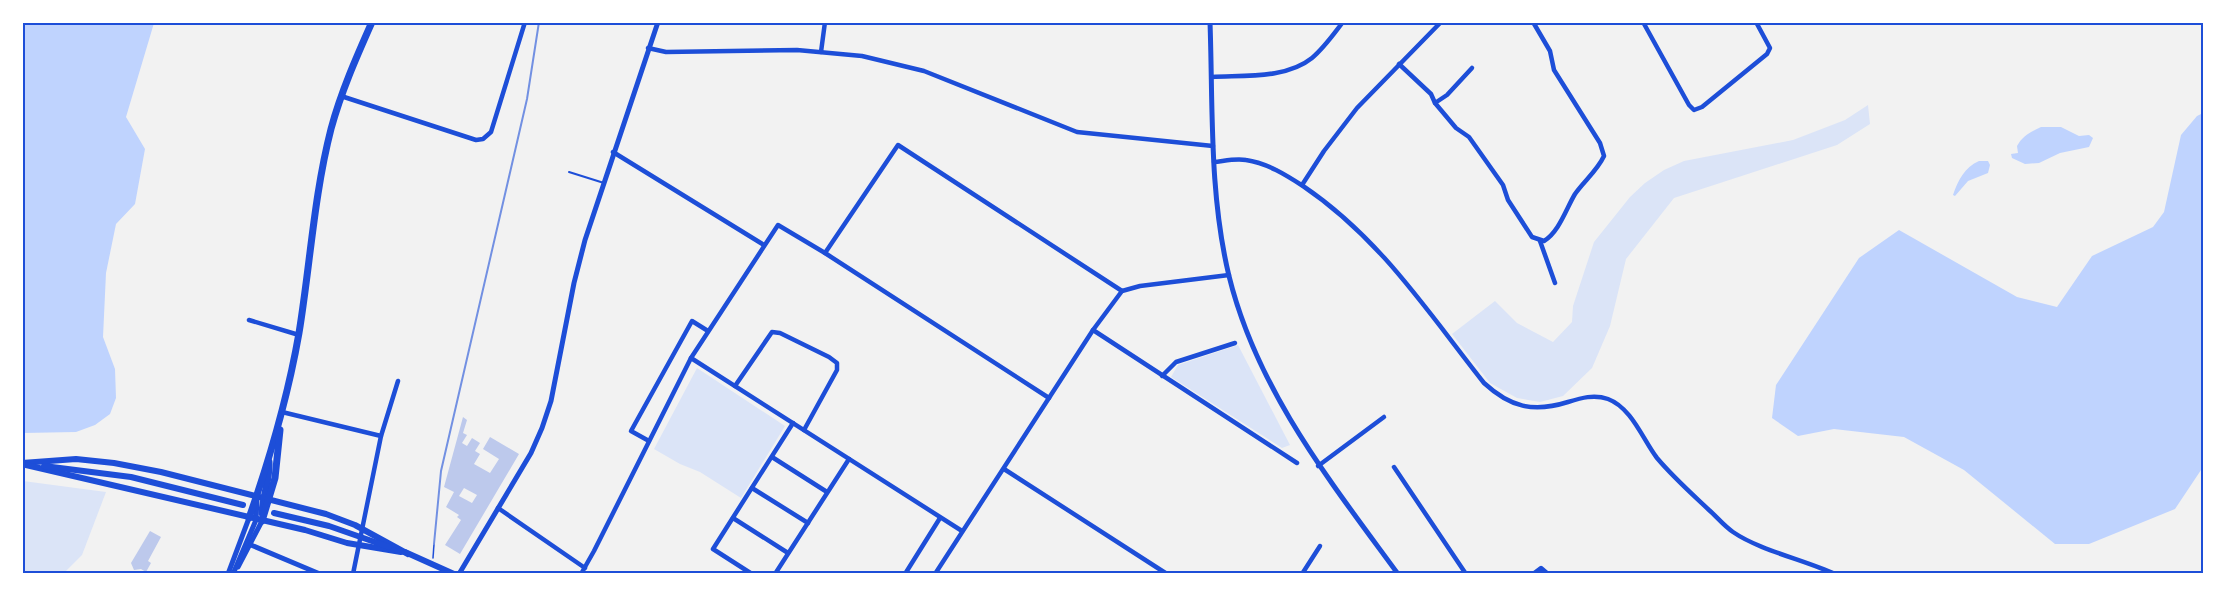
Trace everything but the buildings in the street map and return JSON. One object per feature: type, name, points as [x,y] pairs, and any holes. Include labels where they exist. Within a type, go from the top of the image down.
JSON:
[{"type":"main road","points":[[256,520],[263,497],[269,456],[282,412],[299,335],[323,166],[341,96],[372,22]]},
{"type":"main road","points":[[256,520],[263,497],[275,478],[282,412]]},
{"type":"main road","points":[[22,463],[76,459],[161,472],[326,514],[355,525],[408,554]]},
{"type":"main road","points":[[22,463],[131,477],[243,505]]},
{"type":"main road","points":[[22,463],[305,530],[347,543],[408,554]]},
{"type":"main road","points":[[274,513],[329,526],[454,573]]},
{"type":"street","points":[[341,96],[476,140],[483,139],[491,132],[525,22]]},
{"type":"street","points":[[821,52],[825,22]]},
{"type":"street","points":[[1210,22],[1213,146],[1221,223],[1229,275],[1249,340],[1288,417],[1318,466],[1398,573]]},
{"type":"street","points":[[1212,77],[1275,73],[1296,68],[1321,50],[1343,22]]},
{"type":"street","points":[[1302,185],[1357,108],[1441,22]]},
{"type":"street","points":[[1533,22],[1550,51],[1554,70],[1600,143],[1604,156],[1576,193],[1553,233],[1540,241]]},
{"type":"street","points":[[1643,22],[1689,105],[1694,110],[1702,107],[1767,54],[1770,48],[1756,22]]},
{"type":"street","points":[[459,573],[531,453],[551,401],[574,283],[585,240],[655,23]]},
{"type":"street","points":[[648,48],[666,52],[797,50],[862,56],[924,71],[1077,132],[1213,146]]},
{"type":"street","points":[[1399,64],[1431,94],[1435,103],[1456,128],[1469,137],[1503,185],[1508,200],[1532,237],[1540,241],[1555,283]]},
{"type":"street","points":[[1435,103],[1447,96],[1472,68]]},
{"type":"street","points":[[825,253],[898,145],[1122,291]]},
{"type":"street","points":[[613,152],[764,245]]},
{"type":"street","points":[[1214,162],[1244,159],[1264,164],[1302,185],[1349,220],[1386,257],[1484,383],[1497,395],[1513,404],[1533,408],[1555,406],[1588,396],[1607,398],[1618,404],[1629,416],[1671,475],[1732,532],[1755,544],[1835,573]]},
{"type":"street","points":[[581,573],[691,358],[778,225],[1049,398]]},
{"type":"street","points":[[935,573],[1093,330],[1122,291],[1140,286],[1229,275]]},
{"type":"street","points":[[249,320],[299,335]]},
{"type":"street","points":[[649,441],[631,431],[692,321],[708,331]]},
{"type":"street","points":[[1093,330],[1297,463]]},
{"type":"street","points":[[735,386],[772,332],[780,333],[829,357],[837,363],[837,370],[804,430]]},
{"type":"street","points":[[1162,376],[1176,362],[1235,343]]},
{"type":"street","points":[[691,358],[962,531]]},
{"type":"street","points":[[353,573],[381,436],[398,381]]},
{"type":"street","points":[[282,412],[381,436]]},
{"type":"street","points":[[1318,466],[1384,417]]},
{"type":"street","points":[[752,573],[713,549],[793,423]]},
{"type":"street","points":[[772,457],[827,492]]},
{"type":"street","points":[[775,573],[849,459]]},
{"type":"street","points":[[1394,467],[1466,573]]},
{"type":"street","points":[[1004,469],[1167,573]]},
{"type":"street","points":[[752,488],[808,523]]},
{"type":"street","points":[[498,508],[585,568]]},
{"type":"street","points":[[733,518],[788,553]]},
{"type":"street","points":[[905,573],[940,518]]},
{"type":"street","points":[[233,573],[251,545],[256,520]]},
{"type":"street","points":[[228,573],[256,520]]},
{"type":"street","points":[[233,573],[256,520]]},
{"type":"street","points":[[251,545],[320,573]]},
{"type":"street","points":[[1302,573],[1320,546]]},
{"type":"street","points":[[1533,573],[1541,568],[1548,573]]},
{"type":"lane","points":[[569,172],[604,183]]},
{"type":"shaded area","points":[[1868,105],[1870,124],[1837,145],[1674,198],[1626,259],[1610,326],[1592,368],[1563,396],[1540,402],[1517,398],[1490,383],[1452,334],[1495,301],[1517,323],[1553,342],[1572,322],[1573,306],[1594,242],[1630,197],[1645,183],[1664,170],[1684,161],[1793,140],[1845,120]]},
{"type":"shaded area","points":[[1238,345],[1290,445],[1282,448],[1171,377],[1178,365]]},
{"type":"shaded area","points":[[697,368],[785,426],[741,498],[700,472],[654,449]]},
{"type":"shaded area","points":[[23,481],[106,492],[82,555],[64,573],[23,573]]},
{"type":"water","points":[[23,22],[154,23],[126,117],[145,149],[135,204],[116,224],[106,273],[103,337],[115,369],[116,398],[110,414],[95,425],[76,432],[23,433]]},
{"type":"water","points":[[2203,113],[2203,467],[2175,509],[2089,544],[2055,544],[1964,470],[1904,437],[1834,429],[1798,436],[1772,418],[1776,385],[1859,258],[1899,230],[2017,297],[2057,307],[2092,256],[2153,227],[2164,212],[2181,135],[2197,116]]},
{"type":"water","points":[[2041,127],[2061,127],[2079,136],[2089,135],[2093,138],[2089,147],[2060,153],[2039,163],[2025,164],[2012,158],[2011,154],[2018,153],[2017,146],[2022,139]]},
{"type":"water","points":[[1979,161],[1988,161],[1990,165],[1988,173],[1968,181],[1955,196],[1953,195],[1963,175]]},
{"type":"railway","points":[[434,544],[441,471],[527,99],[539,22]]}]
